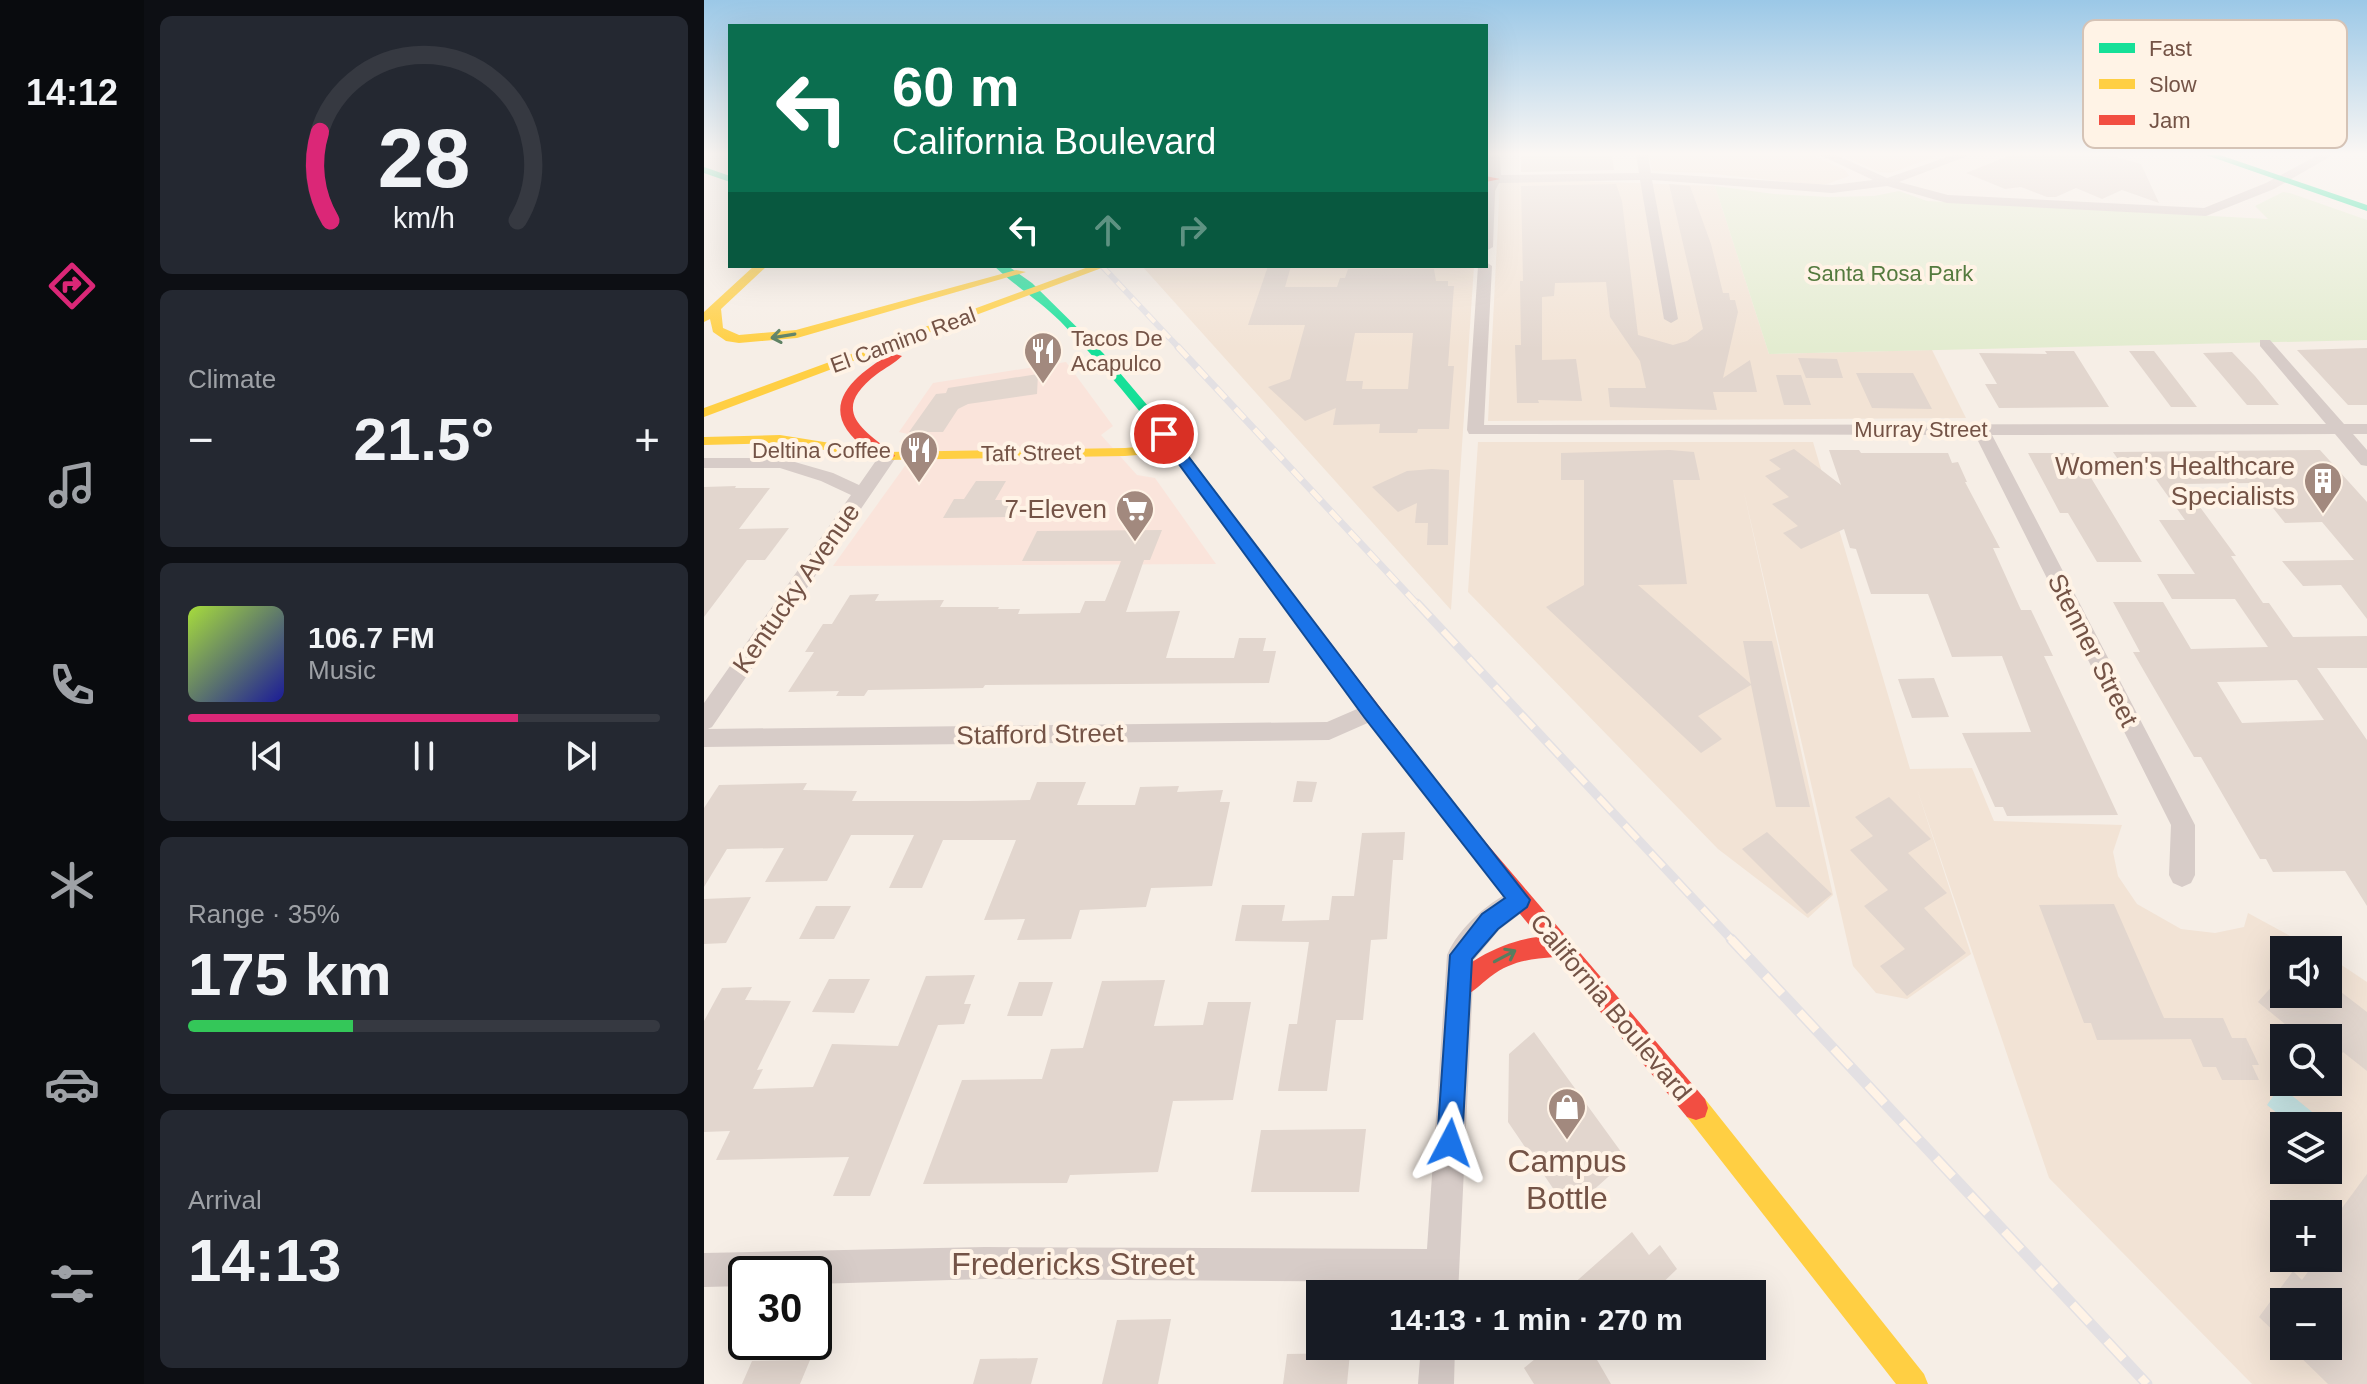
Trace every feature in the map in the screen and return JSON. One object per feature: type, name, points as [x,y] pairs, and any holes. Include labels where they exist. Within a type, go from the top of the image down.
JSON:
[{"type":"main road","points":[[759,268],[710,314],[722,334],[730,338],[777,337],[1020,272]]},
{"type":"main road","points":[[735,291],[761,279],[773,268]]},
{"type":"main road","name":"California Boulevard","points":[[1003,268],[1026,282],[1093,347],[1175,448],[1371,712],[1519,900],[1648,1048],[1914,1384]]},
{"type":"main road","name":"El Camino Real","points":[[798,352],[1033,268]]},
{"type":"main road","name":"El Camino Real","points":[[704,413],[1096,268]]},
{"type":"main road","points":[[888,456],[852,430],[846,421],[845,403],[851,390],[887,360],[961,325],[979,312]]},
{"type":"main road","name":"Taft Street","points":[[704,441],[735,437],[785,439],[862,456],[1125,452],[1175,448]]},
{"type":"main road","points":[[1459,988],[1485,967],[1519,949],[1560,946]]},
{"type":"street","points":[[1654,220],[1671,319]]},
{"type":"street","name":"Murray Street","points":[[1485,268],[1475,430],[2367,429]]},
{"type":"street","points":[[2265,343],[2367,461]]},
{"type":"street","name":"Stenner Street","points":[[1981,429],[2183,825],[2182,875]]},
{"type":"street","name":"Kentucky Avenue","points":[[704,721],[888,456]]},
{"type":"street","points":[[704,463],[781,463],[827,477],[862,493]]},
{"type":"street","name":"Stafford Street","points":[[704,738],[1329,731],[1371,712]]},
{"type":"street","points":[[1441,1280],[1461,955],[1490,921],[1519,900]]},
{"type":"street","name":"Fredericks Street","points":[[704,1270],[985,1263],[1441,1280]]},
{"type":"street","points":[[1436,1384],[1437,1360]]},
{"type":"shaded area","points":[[1498,220],[1726,220],[1769,354],[1932,350],[1966,418],[1488,421]]},
{"type":"shaded area","points":[[1144,268],[1474,268],[1451,610]]},
{"type":"shaded area","points":[[1066,362],[1113,426],[1101,435],[1137,475],[1155,478],[1216,564],[833,566],[925,438],[899,432],[933,383]]},
{"type":"shaded area","points":[[1478,442],[1813,442],[1910,769],[1972,768],[1994,821],[2122,825],[2113,852],[2118,876],[2137,904],[2181,929],[2215,933],[2244,927],[2248,913],[2290,936],[2270,936],[2270,1008],[2342,1008],[2342,965],[2367,982],[2367,1384],[2252,1384],[2049,1178],[1917,789],[1971,954],[1907,999],[1876,993],[1853,966],[1743,488],[1833,895],[1808,918],[1718,849],[1468,592]]},
{"type":"green space","name":"Santa Rosa Park","points":[[1726,220],[2367,220],[2367,340],[1769,354]]},
{"type":"water","points":[[2273,1096],[2292,1096],[2312,1112],[2276,1112],[2267,1105]]},
{"type":"building","points":[[1522,220],[1624,220],[1638,335],[1673,345],[1687,341],[1703,329],[1677,220],[1702,220],[1723,293],[1729,293],[1730,300],[1735,300],[1738,312],[1723,378],[1750,360],[1757,392],[1713,392],[1717,410],[1610,407],[1608,388],[1646,388],[1640,361],[1610,317],[1606,282],[1555,283],[1554,296],[1542,297],[1542,360],[1576,359],[1582,401],[1517,403],[1515,345],[1521,345],[1520,281],[1523,281]]},
{"type":"building","points":[[1267,268],[1290,268],[1285,287],[1337,287],[1348,269],[1434,269],[1436,281],[1448,281],[1448,286],[1454,286],[1448,366],[1454,366],[1449,429],[1379,433],[1380,424],[1333,425],[1336,408],[1305,421],[1268,387],[1290,379],[1305,325],[1248,325]],"holes":[[[1355,333],[1413,333],[1408,389],[1362,389],[1363,381],[1346,381]]]},
{"type":"building","points":[[2367,348],[2367,405],[2348,405],[2297,350]]},
{"type":"building","points":[[2045,351],[2074,351],[2109,407],[1999,408],[1985,384],[1997,384],[1979,353],[2047,354]]},
{"type":"building","points":[[2129,351],[2154,351],[2197,407],[2171,407]]},
{"type":"building","points":[[2232,352],[2279,405],[2247,405],[2203,353]]},
{"type":"building","points":[[1798,358],[1837,359],[1843,378],[1806,378]]},
{"type":"building","points":[[1856,373],[1913,373],[1932,409],[1872,408]]},
{"type":"building","points":[[1038,374],[1037,394],[968,404],[958,409],[943,432],[909,432],[936,394],[946,393],[948,388]]},
{"type":"building","points":[[1776,375],[1801,375],[1811,405],[1784,405]]},
{"type":"building","points":[[1794,449],[1841,485],[1829,450],[1948,453],[1952,463],[1958,462],[1965,482],[2000,548],[1993,548],[2021,610],[2031,610],[2053,656],[2044,656],[2118,815],[2007,816],[2003,807],[1995,807],[1962,733],[2031,732],[2002,656],[1952,657],[1928,594],[1871,594],[1856,549],[1850,548],[1844,529],[1801,549],[1783,533],[1798,526],[1772,504],[1789,497],[1765,476],[1781,469],[1769,460]]},
{"type":"building","points":[[2320,450],[2367,502],[2367,619],[2341,585],[2303,586],[2282,561],[2354,560],[2322,522],[2285,523],[2253,483],[2183,484],[2236,556],[2231,556],[2263,603],[2269,603],[2293,637],[2367,636],[2367,668],[2317,668],[2367,740],[2367,906],[2345,871],[2273,872],[2266,859],[2260,859],[2201,757],[2194,757],[2133,652],[2140,652],[2113,602],[2163,602],[2191,649],[2268,647],[2235,599],[2172,599],[2157,574],[2195,574],[2159,520],[2185,520],[2150,471],[2126,471],[2113,452]],"holes":[[[2297,680],[2324,720],[2242,723],[2217,682]]]},
{"type":"building","points":[[1694,452],[1700,480],[1673,480],[1687,584],[1638,585],[1751,684],[1743,641],[1772,641],[1810,807],[1776,807],[1751,685],[1698,716],[1722,739],[1701,753],[1546,607],[1584,585],[1584,480],[1561,480],[1561,453]]},
{"type":"building","points":[[2028,453],[2076,453],[2142,562],[2097,562],[2068,513],[2060,513]]},
{"type":"building","points":[[1449,470],[1448,545],[1427,545],[1428,523],[1415,523],[1417,503],[1398,512],[1372,487],[1407,471]]},
{"type":"building","points":[[976,481],[1006,481],[995,500],[1010,500],[1010,517],[943,518],[954,499],[964,499]]},
{"type":"building","points":[[704,487],[770,488],[739,529],[789,528],[765,560],[747,560],[704,617]]},
{"type":"building","points":[[1162,530],[1150,560],[1144,560],[1126,612],[1180,611],[1166,658],[1234,658],[1239,638],[1266,638],[1263,651],[1276,651],[1269,683],[985,685],[983,688],[868,690],[864,696],[836,696],[839,691],[788,692],[814,652],[805,652],[823,624],[832,624],[850,595],[879,594],[875,601],[944,600],[940,607],[1020,609],[1018,614],[1080,613],[1085,601],[1105,601],[1121,561],[1022,561],[1037,531]]},
{"type":"building","points":[[1934,678],[1949,717],[1912,718],[1898,679]]},
{"type":"building","points":[[1297,781],[1317,782],[1312,802],[1293,802]]},
{"type":"building","points":[[1037,782],[1086,782],[1077,805],[1135,805],[1140,787],[1179,786],[1177,792],[1223,790],[1220,802],[1230,802],[1212,886],[1151,888],[1146,907],[1080,910],[1071,939],[1017,940],[1025,919],[984,920],[1016,840],[943,840],[922,888],[889,888],[914,835],[851,835],[827,881],[765,882],[784,848],[727,849],[704,887],[704,808],[719,785],[807,783],[803,790],[857,791],[852,801],[969,801],[1030,800]]},
{"type":"building","points":[[1889,797],[1931,839],[1908,853],[1947,893],[1924,908],[1966,953],[1907,996],[1880,966],[1905,949],[1864,906],[1888,890],[1850,850],[1873,836],[1855,817]]},
{"type":"building","points":[[1405,832],[1403,860],[1393,860],[1387,939],[1371,940],[1363,1020],[1336,1020],[1327,1091],[1278,1091],[1289,1024],[1297,1024],[1309,942],[1235,941],[1242,905],[1285,905],[1282,921],[1329,920],[1332,896],[1354,896],[1362,833]]},
{"type":"building","points":[[1767,832],[1832,894],[1807,914],[1742,849]]},
{"type":"building","points":[[751,897],[726,943],[704,944],[704,899]]},
{"type":"building","points":[[2114,904],[2164,1018],[2223,1018],[2232,1038],[2246,1038],[2259,1065],[2252,1065],[2259,1080],[2222,1080],[2216,1067],[2203,1067],[2191,1039],[2097,1040],[2091,1023],[2084,1023],[2039,905]]},
{"type":"building","points":[[816,906],[851,906],[834,939],[799,939]]},
{"type":"building","points":[[975,975],[964,1004],[971,1004],[964,1024],[938,1025],[870,1196],[833,1196],[849,1157],[716,1160],[730,1131],[704,1132],[704,1021],[722,988],[752,987],[745,1000],[791,1001],[757,1070],[763,1069],[753,1089],[813,1087],[832,1044],[898,1046],[926,976]]},
{"type":"building","points":[[829,979],[870,979],[854,1013],[812,1012]]},
{"type":"building","points":[[1165,980],[1154,1026],[1203,1025],[1208,1002],[1251,1002],[1233,1100],[1173,1101],[1158,1172],[1070,1175],[1067,1183],[923,1184],[962,1080],[1042,1079],[1051,1049],[1083,1048],[1102,981]]},
{"type":"building","points":[[1019,982],[1053,982],[1042,1016],[1007,1016]]},
{"type":"building","points":[[2270,989],[2270,1008],[2342,1008],[2342,993],[2367,1012],[2367,1071],[2342,1053],[2342,1024],[2285,1024],[2258,1002]]},
{"type":"building","name":"Campus Bottle","points":[[1534,1032],[1627,1160],[1569,1212],[1508,1122],[1509,1054]]},
{"type":"building","points":[[1366,1129],[1359,1192],[1251,1192],[1261,1130]]},
{"type":"building","points":[[2367,1174],[2367,1384],[2328,1384],[2303,1360],[2342,1360],[2342,1288],[2280,1288],[2292,1272],[2302,1280],[2308,1272],[2342,1272],[2342,1208]]},
{"type":"building","points":[[1632,1232],[1649,1255],[1660,1245],[1677,1269],[1666,1280],[1578,1280]]},
{"type":"building","points":[[2270,1302],[2270,1328],[2259,1317]]},
{"type":"building","points":[[1171,1319],[1158,1384],[1102,1384],[1117,1320]]},
{"type":"building","points":[[1287,1354],[1306,1354],[1306,1360],[1349,1360],[1347,1384],[1283,1384]]},
{"type":"building","points":[[1038,1358],[1031,1384],[973,1384],[980,1359]]},
{"type":"building","points":[[810,1360],[800,1384],[742,1384],[752,1361]]},
{"type":"building","points":[[1534,1360],[1597,1360],[1611,1384],[1534,1384],[1524,1368]]},
{"type":"railway","points":[[1104,268],[1180,349]]},
{"type":"railway","points":[[1178,347],[1418,605]]},
{"type":"railway","points":[[1417,603],[1733,941]]},
{"type":"railway","points":[[1731,939],[2147,1384]]},
{"type":"traffic: fast","points":[[1003,268],[1052,307],[1124,384],[1194,472],[1283,593]]},
{"type":"traffic: slow","points":[[704,318],[759,268]]},
{"type":"traffic: slow","points":[[704,413],[1096,268]]},
{"type":"traffic: slow","points":[[715,310],[717,329],[730,338],[797,334],[1020,272]]},
{"type":"traffic: slow","points":[[704,441],[780,439],[886,456]]},
{"type":"traffic: slow","points":[[888,456],[1125,452],[1175,448]]},
{"type":"traffic: slow","points":[[1696,1108],[1914,1384]]},
{"type":"traffic: jam","points":[[888,456],[856,433],[845,410],[854,388],[896,356]]},
{"type":"traffic: jam","points":[[1283,593],[1463,830],[1696,1108]]},
{"type":"traffic: jam","points":[[1459,988],[1485,967],[1519,949],[1560,946]]},
{"type":"place","name":"Tacos De Acapulco","points":[[1043,385]]},
{"type":"place","name":"Deltina Coffee","points":[[919,484]]},
{"type":"place","name":"Women's Healthcare Specialists","points":[[2323,515]]},
{"type":"place","name":"7-Eleven","points":[[1135,543]]},
{"type":"place","name":"Campus Bottle","points":[[1567,1141]]},
{"type":"route","points":[[1164,434],[1371,712],[1519,900],[1490,921],[1461,955],[1450,1143]]}]
